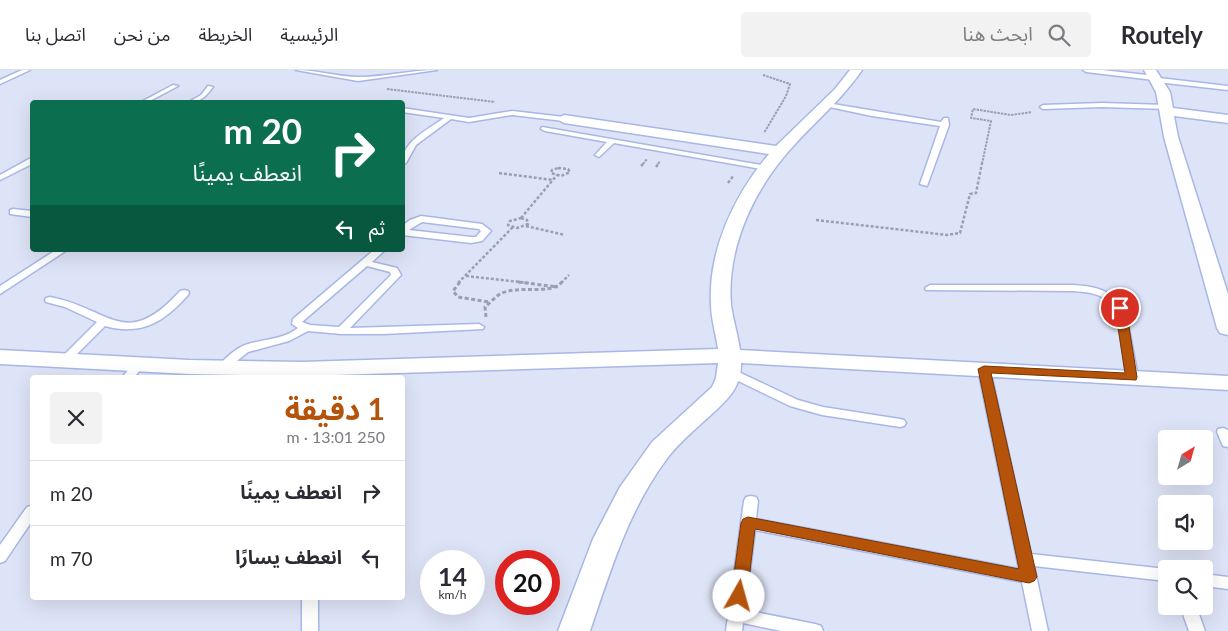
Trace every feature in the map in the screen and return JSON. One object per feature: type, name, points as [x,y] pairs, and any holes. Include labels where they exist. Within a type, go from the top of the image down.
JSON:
[{"type":"street","points":[[574,631],[601,557],[625,500],[657,453],[695,415],[712,402],[724,387],[730,364],[721,305],[721,283],[724,263],[746,201],[780,151],[844,87],[856,70]]},
{"type":"street","points":[[1154,76],[1167,109],[1171,137],[1228,328]]},
{"type":"street","points":[[1167,109],[1228,119]]},
{"type":"street","points":[[564,119],[780,151]]},
{"type":"street","points":[[0,357],[65,360],[133,371],[223,367],[302,373],[648,356],[730,364],[984,369],[1228,383]]},
{"type":"lane","points":[[0,82],[27,70]]},
{"type":"lane","points":[[299,70],[358,79],[434,70]]},
{"type":"lane","points":[[1086,70],[1154,76],[1228,88]]},
{"type":"lane","points":[[1109,70],[1129,75]]},
{"type":"lane","points":[[148,100],[175,86]]},
{"type":"lane","points":[[196,100],[203,96],[210,88]]},
{"type":"lane","points":[[827,105],[856,112],[946,121],[924,184]]},
{"type":"lane","points":[[1043,107],[1102,105],[1167,109]]},
{"type":"lane","points":[[405,110],[450,118],[479,120],[512,113],[564,119]]},
{"type":"lane","points":[[405,158],[413,144],[450,118]]},
{"type":"lane","points":[[544,129],[767,168]]},
{"type":"lane","points":[[598,155],[612,141]]},
{"type":"lane","points":[[0,178],[30,162]]},
{"type":"lane","points":[[13,212],[30,214]]},
{"type":"lane","points":[[405,229],[413,222],[426,219],[482,227],[486,231],[479,238],[470,240],[405,232]]},
{"type":"lane","points":[[0,291],[59,252]]},
{"type":"lane","points":[[378,252],[298,321],[297,324],[300,327],[306,328],[340,331],[479,327]]},
{"type":"lane","points":[[340,331],[396,275],[394,270],[365,264]]},
{"type":"lane","points":[[930,288],[1088,288],[1104,293],[1116,300],[1120,308],[1132,377]]},
{"type":"lane","points":[[50,300],[73,305],[104,322],[120,326],[147,323],[159,318],[168,312],[184,293]]},
{"type":"lane","points":[[65,360],[104,322]]},
{"type":"lane","points":[[223,367],[239,352],[248,348],[286,340],[306,328]]},
{"type":"lane","points":[[730,364],[794,403],[822,411],[900,423]]},
{"type":"lane","points":[[984,369],[1040,631]]},
{"type":"lane","points":[[751,501],[735,623],[815,631]]},
{"type":"lane","points":[[0,557],[30,514]]},
{"type":"lane","points":[[748,523],[1029,577]]},
{"type":"lane","points":[[1025,559],[1158,575]]},
{"type":"lane","points":[[1213,581],[1228,583]]},
{"type":"lane","points":[[310,600],[310,631]]},
{"type":"lane","points":[[1191,615],[1197,631]]},
{"type":"path","points":[[816,220],[947,234],[960,233],[970,194],[976,193],[991,121],[971,118],[973,109],[1022,114],[1043,107]]},
{"type":"path","points":[[521,218],[557,176],[565,175],[570,171],[562,168],[552,170],[551,173],[557,176]]},
{"type":"path","points":[[499,173],[554,180]]},
{"type":"path","points":[[513,227],[508,222],[512,219],[521,218],[528,222],[525,226]]},
{"type":"path","points":[[489,302],[463,298],[454,294],[454,288],[513,227],[525,226],[565,235]]},
{"type":"path","points":[[479,327],[487,321],[484,312],[485,307],[500,294],[525,288],[553,289],[558,287],[569,274]]},
{"type":"path","points":[[466,276],[558,287]]},
{"type":"route","points":[[739,596],[748,523],[1029,577],[984,369],[1132,377],[1120,308]]}]
